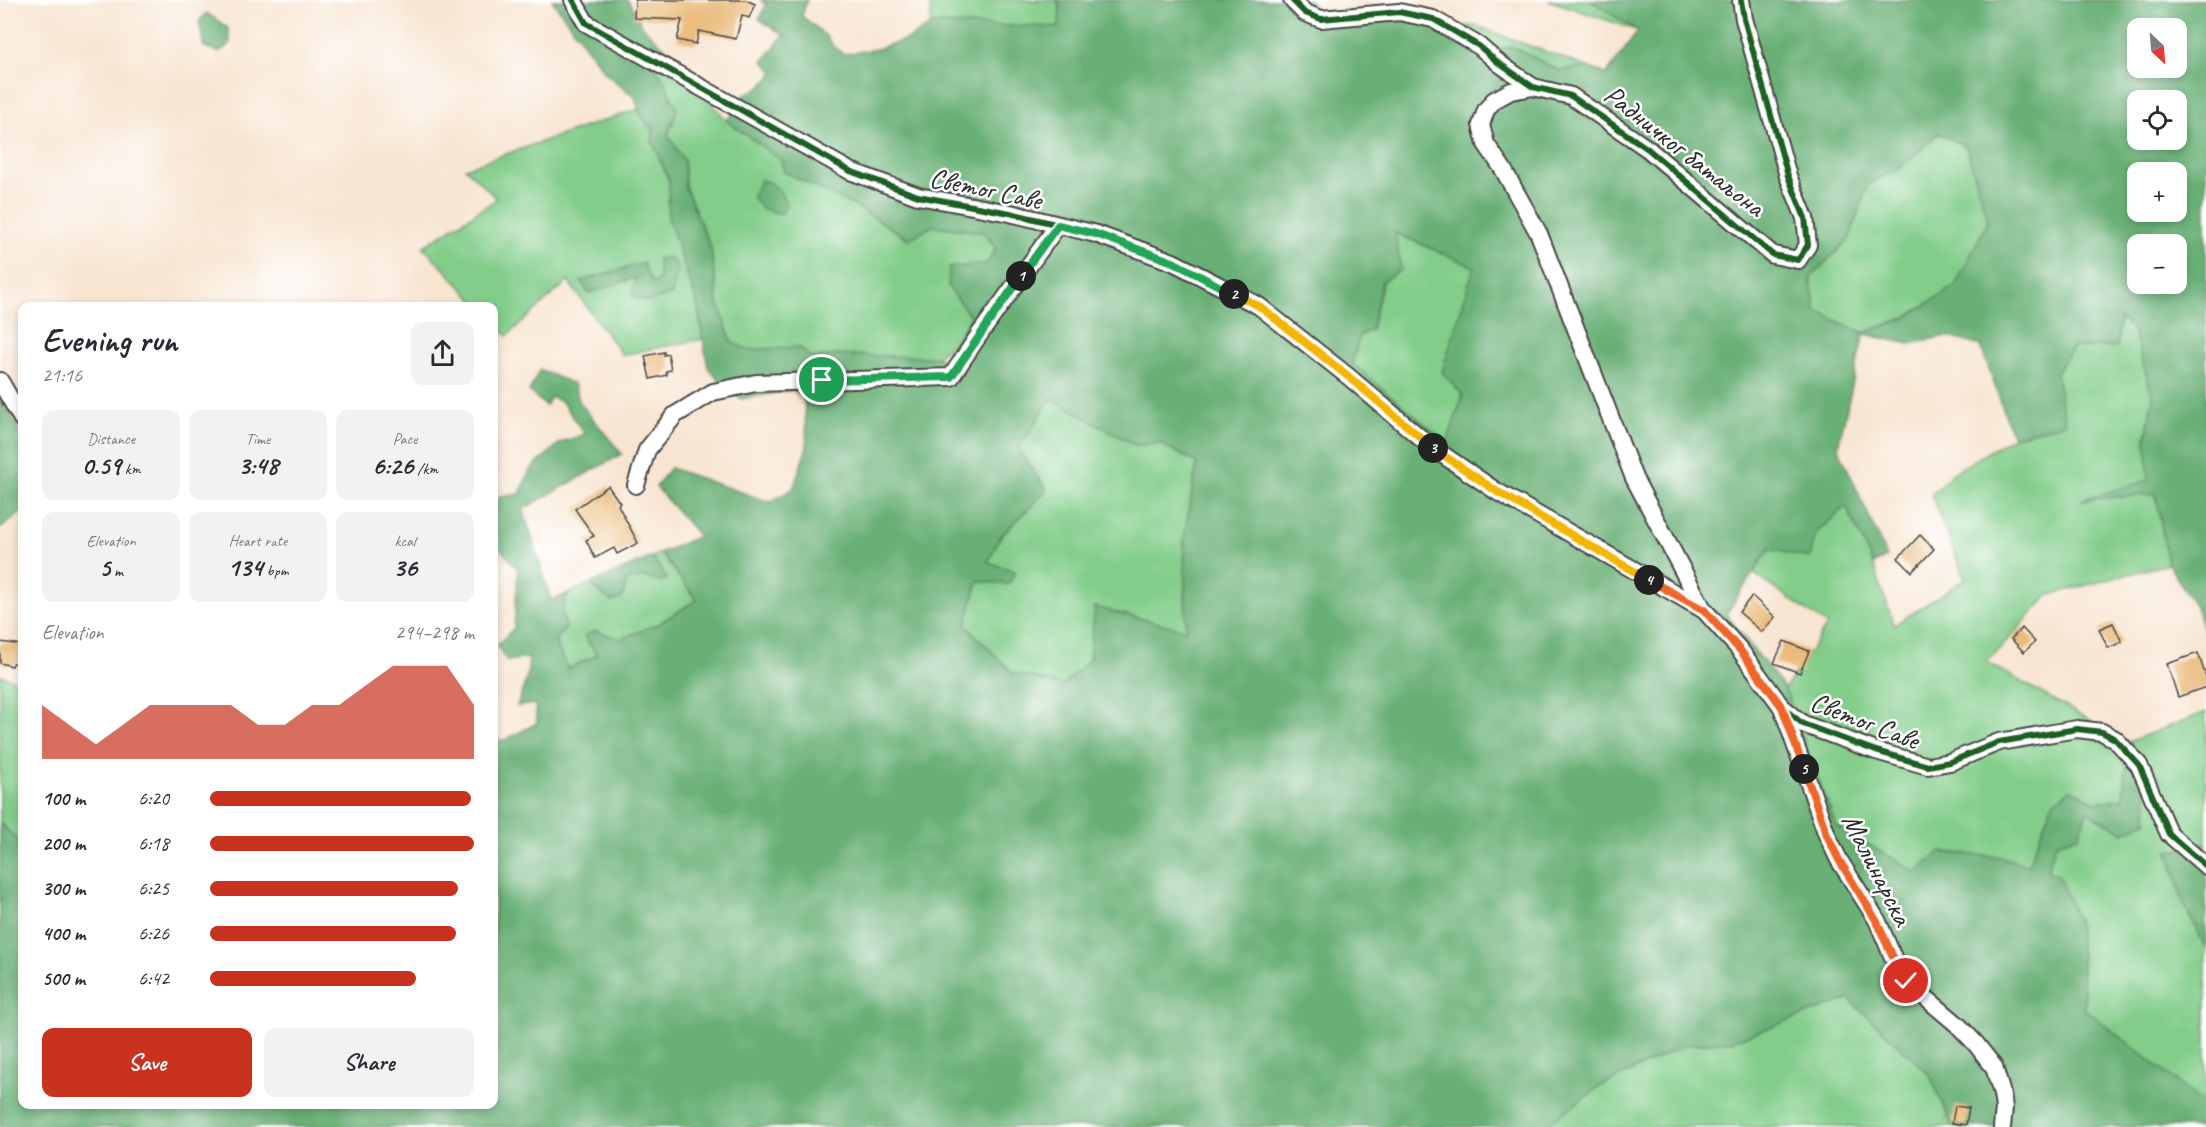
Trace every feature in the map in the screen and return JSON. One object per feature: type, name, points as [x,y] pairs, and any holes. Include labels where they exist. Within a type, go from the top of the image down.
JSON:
[{"type":"street","name":"Светог Саве","points":[[573,0],[586,23],[850,171],[918,196],[1010,213],[1096,234],[1173,262],[1259,306],[1349,377],[1430,446],[1496,491],[1704,610],[1740,650],[1782,707],[1803,723],[1876,751],[1928,766],[1950,762],[1999,742],[2077,729],[2102,732],[2115,740],[2139,765],[2169,834],[2206,866]]},
{"type":"street","name":"Радничког батаљона","points":[[1292,0],[1305,13],[1321,19],[1399,12],[1433,19],[1479,46],[1533,87],[1571,96],[1648,149],[1773,255],[1798,260],[1808,245],[1805,218],[1788,176],[1744,19],[1741,0]]},
{"type":"street","points":[[1533,87],[1511,92],[1494,100],[1486,111],[1481,125],[1486,144],[1503,169],[1539,234],[1634,478],[1704,610]]},
{"type":"street","name":"Светог Саве","points":[[636,485],[647,450],[675,415],[713,392],[756,383],[951,377],[1058,225]]},
{"type":"street","points":[[0,381],[18,412]]},
{"type":"street","name":"Малинарска","points":[[1782,707],[1827,835],[1839,860],[1876,920],[1906,981],[1959,1025],[1994,1067],[2004,1108],[2002,1127]]},
{"type":"green space","points":[[552,0],[628,0],[643,27],[667,50],[656,69],[665,81],[677,110],[668,135],[684,161],[685,186],[711,249],[718,303],[732,343],[749,350],[799,347],[811,358],[835,355],[935,357],[947,361],[954,343],[971,317],[948,286],[949,268],[987,263],[996,249],[984,232],[932,226],[909,239],[853,205],[784,172],[781,160],[727,121],[746,93],[760,88],[774,72],[763,61],[784,35],[759,19],[766,5],[761,0],[807,0],[802,16],[844,54],[877,49],[910,38],[931,24],[1059,27],[1060,7],[1057,0],[1310,0],[1316,11],[1432,25],[1469,26],[1479,41],[1496,49],[1513,47],[1560,71],[1587,67],[1607,74],[1638,31],[1590,0],[2206,0],[2206,638],[2197,609],[2168,564],[2156,494],[2081,500],[2149,480],[2146,438],[2153,397],[2133,331],[2120,318],[2117,347],[2073,347],[2056,373],[2065,423],[2013,437],[1981,346],[1946,336],[1910,344],[1864,334],[1838,447],[1887,557],[1873,564],[1846,506],[1816,533],[1810,558],[1769,549],[1726,614],[1785,689],[1836,826],[1916,872],[1940,852],[2001,857],[2028,865],[2053,802],[2071,789],[2094,802],[2123,799],[2128,742],[2143,756],[2148,821],[2124,833],[2087,811],[2079,836],[2056,843],[2047,871],[2058,875],[2078,921],[2085,1009],[2206,1105],[2206,1127],[1953,1127],[1930,1075],[1849,999],[1732,1041],[1685,1045],[1599,1087],[1549,1123],[1550,1127],[0,1127],[0,823],[18,840],[18,1109],[498,1109],[498,739],[503,741],[537,723],[535,704],[517,706],[527,677],[529,658],[507,661],[498,647],[514,628],[518,570],[498,546],[498,499],[520,494],[530,470],[560,443],[585,434],[562,402],[551,397],[546,406],[529,391],[540,370],[574,384],[580,403],[622,454],[523,509],[551,600],[569,593],[561,610],[566,627],[555,642],[568,669],[597,655],[584,636],[596,631],[620,639],[658,624],[697,600],[661,553],[699,536],[656,487],[670,468],[770,502],[793,489],[807,447],[804,398],[793,390],[741,399],[708,368],[697,303],[668,217],[669,181],[652,141],[653,132],[640,114],[635,97],[606,74]],"holes":[[[1938,133],[1966,146],[1988,221],[1955,286],[1907,317],[1863,333],[1816,311],[1810,278],[1849,239],[1868,184],[1902,167]],[[1395,233],[1474,267],[1442,372],[1463,395],[1447,443],[1352,363],[1360,335],[1371,330],[1382,281],[1401,270]],[[1051,398],[1135,445],[1161,444],[1197,463],[1184,537],[1186,630],[1095,607],[1089,660],[1063,685],[1013,673],[966,626],[978,581],[1008,584],[1016,572],[988,562],[1000,537],[1047,490],[1018,449]]]},
{"type":"green space","points":[[930,0],[1057,0],[1060,7],[1059,27],[931,24]]},
{"type":"green space","points":[[1548,0],[1590,0],[1639,31]]},
{"type":"green space","points":[[207,13],[228,28],[230,44],[219,52],[204,47],[199,21]]},
{"type":"green space","points":[[1469,26],[1477,26],[1587,67],[1560,71],[1513,47],[1496,49],[1479,41]]},
{"type":"green space","points":[[667,50],[727,121],[781,160],[908,239],[932,226],[984,232],[996,250],[987,263],[948,286],[971,317],[954,343],[935,357],[835,355],[811,358],[799,347],[749,350],[732,343],[718,303],[711,249],[685,186],[684,161],[668,135],[656,69]]},
{"type":"green space","points":[[638,109],[653,132],[652,141],[669,181],[668,217],[697,303],[703,339],[622,355],[568,281],[507,336],[498,326],[498,302],[475,302],[423,247],[497,199],[465,168]]},
{"type":"green space","points":[[1938,133],[1966,146],[1989,221],[1955,286],[1907,317],[1864,333],[1816,311],[1810,277],[1849,239],[1868,184],[1902,167]]},
{"type":"green space","points":[[761,180],[774,186],[782,196],[787,205],[781,214],[761,208],[752,196]]},
{"type":"green space","points":[[1395,233],[1475,267],[1442,372],[1463,395],[1447,443],[1352,363],[1360,335],[1371,330]]},
{"type":"green space","points":[[670,258],[678,268],[672,294],[649,302],[632,297],[635,278],[588,293],[581,281],[643,263],[652,283],[659,279],[658,259]]},
{"type":"green space","points":[[2119,317],[2133,331],[2153,397],[2146,438],[2149,480],[2085,499],[2156,494],[2168,564],[2049,595],[1987,662],[2128,742],[2206,712],[2206,847],[2168,851],[2184,905],[2206,948],[2206,1105],[2085,1009],[2078,921],[2047,871],[2056,843],[2087,810],[2124,833],[2128,743],[2123,799],[2094,802],[2071,789],[2053,802],[2028,866],[2001,857],[1916,872],[1836,826],[1785,689],[1827,625],[1753,573],[1770,549],[1816,533],[1846,506],[1873,564],[1894,625],[1965,579],[1931,495],[1953,473],[2013,437],[2064,423],[2056,373],[2073,347],[2117,347]]},
{"type":"green space","points":[[0,396],[18,427],[18,515],[0,529]]},
{"type":"green space","points":[[1051,398],[1135,445],[1161,444],[1197,463],[1184,537],[1186,630],[1089,660],[1063,685],[1013,673],[966,626],[978,581],[1008,584],[1015,573],[988,562],[1000,537],[1047,490],[1018,449]]},
{"type":"green space","points":[[661,553],[697,600],[658,624],[620,640],[596,631],[585,637],[597,655],[568,669],[555,642],[566,627],[561,610],[569,593],[589,584],[612,602],[622,598],[627,580],[644,577],[659,582],[667,578],[652,557]]},
{"type":"green space","points":[[652,557],[667,579],[659,582],[644,577],[627,580],[622,598],[612,602],[589,584]]},
{"type":"green space","points":[[0,675],[18,682],[18,840],[0,823]]},
{"type":"green space","points":[[2206,847],[2206,948],[2184,905],[2168,851]]},
{"type":"green space","points":[[1849,998],[1930,1075],[1953,1127],[1550,1127],[1549,1123],[1599,1087],[1685,1045],[1732,1041]]},
{"type":"building","points":[[635,0],[746,0],[755,4],[749,18],[742,15],[736,39],[699,31],[696,44],[677,40],[682,20],[634,18]]},
{"type":"building","points":[[664,352],[664,355],[668,354],[671,370],[666,371],[667,375],[650,379],[645,356]]},
{"type":"building","points":[[608,486],[620,503],[618,505],[638,543],[617,554],[614,548],[595,558],[586,540],[594,536],[575,509]]},
{"type":"building","points":[[1920,535],[1934,549],[1912,572],[1898,558]]},
{"type":"building","points":[[1752,596],[1775,617],[1762,632],[1739,612]]},
{"type":"building","points":[[2113,623],[2122,642],[2108,648],[2099,629]]},
{"type":"building","points":[[2022,628],[2035,642],[2024,652],[2011,639]]},
{"type":"building","points":[[1784,641],[1809,651],[1800,673],[1774,663]]},
{"type":"building","points":[[0,642],[18,644],[18,664],[13,663],[12,666],[0,663]]},
{"type":"building","points":[[2198,653],[2206,677],[2206,687],[2178,697],[2167,664]]},
{"type":"building","points":[[1955,1106],[1969,1108],[1966,1125],[1952,1123]]},
{"type":"cycle path","points":[[573,0],[586,23],[850,171],[918,196],[1010,213],[1096,234],[1173,262],[1259,306],[1349,377],[1430,446],[1496,491],[1704,610],[1740,650],[1782,707],[1803,724],[1876,751],[1928,766],[1950,762],[1999,742],[2077,729],[2102,732],[2115,739],[2139,765],[2169,834],[2206,866]]},
{"type":"cycle path","points":[[1292,0],[1305,13],[1321,19],[1399,12],[1433,19],[1479,46],[1533,87],[1571,96],[1648,149],[1773,255],[1798,260],[1808,245],[1805,218],[1788,176],[1744,19],[1741,0]]},
{"type":"route","points":[[822,380],[902,380],[951,377],[1058,225],[1096,234],[1173,262],[1259,306],[1349,377],[1430,446],[1496,491],[1704,610],[1740,650],[1782,707],[1827,835],[1839,860],[1876,920],[1906,981]]}]
